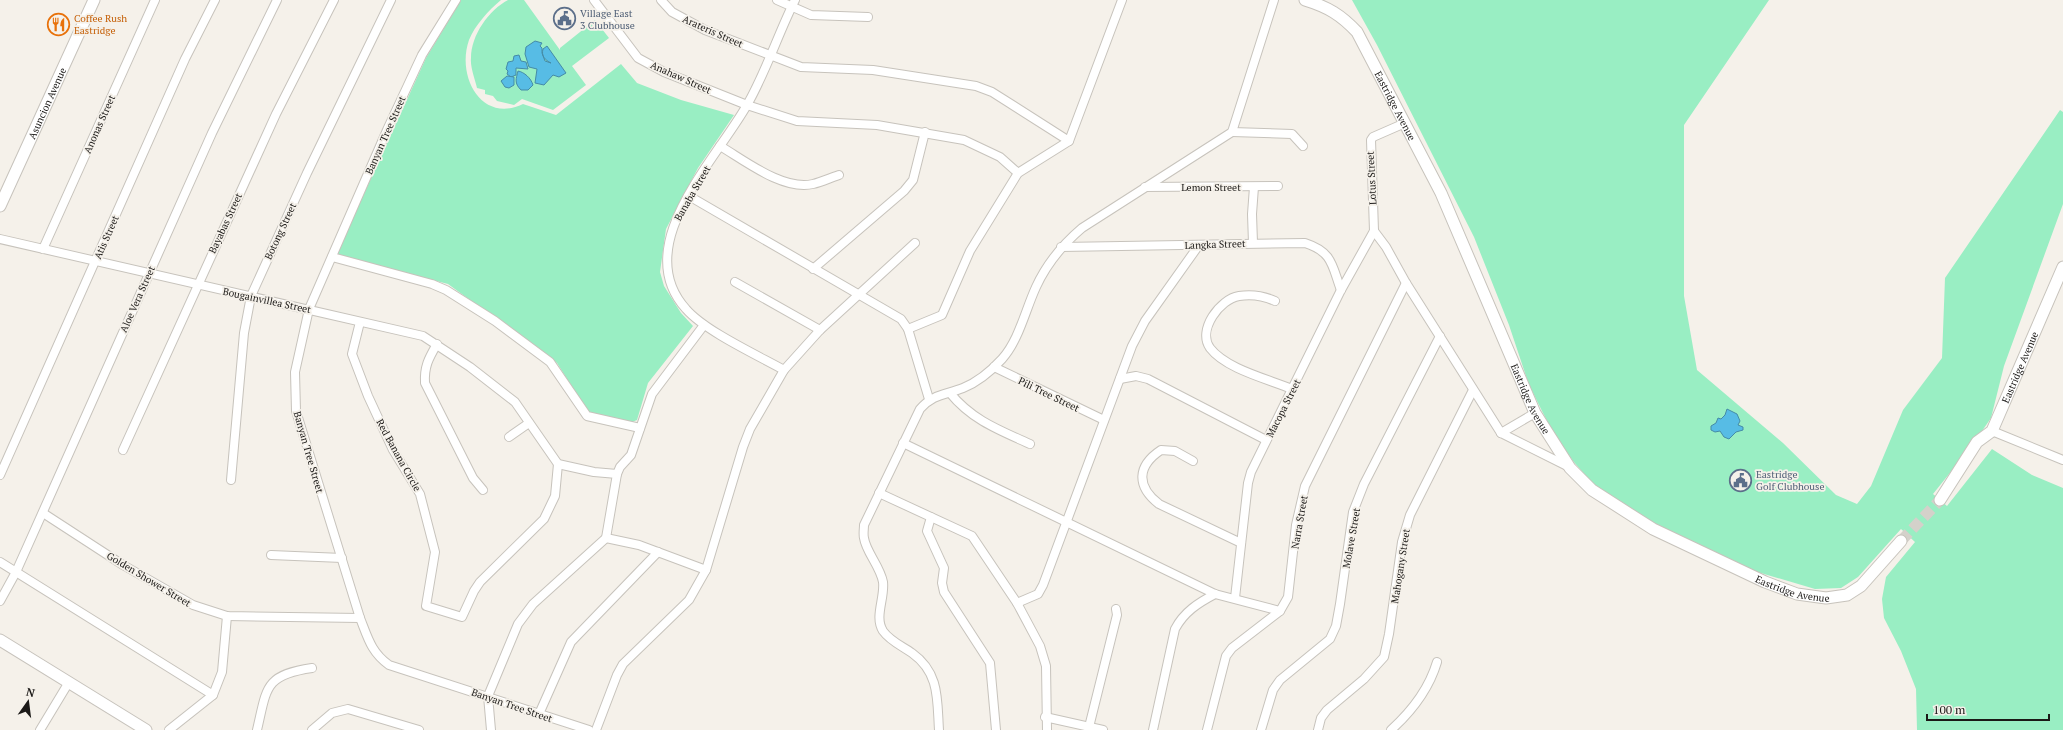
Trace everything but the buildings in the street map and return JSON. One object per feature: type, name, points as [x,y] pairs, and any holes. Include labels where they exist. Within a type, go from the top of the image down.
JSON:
[{"type":"street","name":"Asuncion Avenue","points":[[0,206],[94,0]]},
{"type":"street","name":"Anonas Street","points":[[43,249],[155,0]]},
{"type":"street","name":"Atis Street","points":[[0,475],[184,59],[215,0]]},
{"type":"street","name":"Aloe Vera Street","points":[[0,601],[16,572],[43,513],[212,132],[277,0]]},
{"type":"street","name":"Bayabas Street","points":[[123,450],[196,286],[276,114],[334,0]]},
{"type":"street","name":"Botong Street","points":[[230,480],[244,333],[251,296],[307,173],[391,0]]},
{"type":"street","name":"Banyan Tree Street","points":[[456,0],[422,55],[309,309],[295,372],[296,411],[360,618],[373,650],[389,665],[589,730]]},
{"type":"street","name":"Anahaw Street","points":[[594,0],[638,58],[664,72],[747,105],[797,121],[878,125],[964,140],[1000,157],[1018,173]]},
{"type":"street","name":"Arateris Street","points":[[661,0],[672,12],[705,30],[769,56],[801,67],[873,70],[976,86],[992,92],[1069,141]]},
{"type":"street","points":[[777,0],[793,3],[812,15],[868,17]]},
{"type":"street","points":[[908,328],[942,315],[970,251],[1018,173],[1069,141],[1122,0]]},
{"type":"street","points":[[1232,132],[1274,0]]},
{"type":"street","name":"Eastridge Avenue","points":[[1305,0],[1322,5],[1342,16],[1357,32],[1441,193],[1534,413],[1570,468],[1592,490],[1653,530],[1766,582],[1797,594],[1826,598],[1847,594],[1861,586],[1901,541]]},
{"type":"street","name":"Banaba Street","points":[[784,370],[704,325],[686,309],[673,289],[666,267],[668,245],[676,221],[689,196],[747,105],[793,3]]},
{"type":"street","name":"Lotus Street","points":[[1374,231],[1371,140],[1373,137],[1404,123]]},
{"type":"street","points":[[813,269],[904,191],[913,180],[925,132]]},
{"type":"street","points":[[939,730],[937,695],[934,678],[914,654],[889,638],[882,629],[880,619],[883,584],[879,570],[864,538],[864,525],[920,409],[929,399],[964,388],[986,375],[1003,358],[1014,340],[1036,287],[1061,247],[1082,228],[1232,132],[1292,134],[1303,146]]},
{"type":"street","points":[[720,146],[777,180],[795,185],[812,184],[839,175]]},
{"type":"street","name":"Lemon Street","points":[[1144,187],[1278,186]]},
{"type":"street","points":[[1253,243],[1252,214],[1254,187]]},
{"type":"street","points":[[689,196],[901,319],[908,328],[929,399]]},
{"type":"street","points":[[1374,231],[1386,247],[1406,283],[1473,390],[1502,433],[1570,468]]},
{"type":"street","name":"Macopa Street","points":[[1235,598],[1250,472],[1341,290],[1374,231]]},
{"type":"street","name":"Bougainvillea Street","points":[[0,239],[196,286],[251,296],[423,336],[437,344],[515,402],[558,464]]},
{"type":"street","name":"Langka Street","points":[[1061,247],[1292,242],[1305,243],[1318,247],[1328,255],[1341,290]]},
{"type":"street","points":[[596,730],[617,675],[623,664],[689,600],[706,570],[743,447],[750,429],[784,370],[820,330],[860,295],[883,271],[915,243]]},
{"type":"street","points":[[1017,603],[1038,594],[1132,346],[1145,321],[1199,245]]},
{"type":"street","points":[[332,257],[432,284],[446,290],[495,321],[550,362],[587,416],[640,428]]},
{"type":"street","name":"Eastridge Avenue","points":[[1940,500],[1977,442],[1992,431],[2063,267]]},
{"type":"street","points":[[735,282],[820,330]]},
{"type":"street","name":"Narra Street","points":[[1207,730],[1226,656],[1232,648],[1280,611],[1288,597],[1296,525],[1305,486],[1406,283]]},
{"type":"street","points":[[1275,301],[1265,296],[1238,296],[1223,304],[1212,318],[1206,334],[1210,347],[1227,363],[1292,389]]},
{"type":"street","name":"Red Banana Circle","points":[[360,322],[352,354],[368,396],[393,450],[420,494],[435,552],[426,606],[462,618],[474,591],[480,582],[544,519],[555,496],[558,464]]},
{"type":"street","points":[[491,730],[488,696],[518,624],[533,604],[606,538],[617,474],[620,467],[631,455],[652,394],[704,325]]},
{"type":"street","name":"Molave Street","points":[[1261,730],[1273,690],[1280,680],[1330,639],[1336,626],[1353,512],[1364,484],[1440,336]]},
{"type":"street","points":[[437,344],[426,362],[424,370],[425,383],[473,478],[483,490]]},
{"type":"street","name":"Pili Tree Street","points":[[994,367],[1104,420]]},
{"type":"street","points":[[1120,379],[1136,376],[1148,379],[1266,440]]},
{"type":"street","name":"Mahogany Street","points":[[1318,730],[1321,718],[1327,710],[1364,679],[1384,657],[1389,634],[1402,542],[1410,515],[1473,390]]},
{"type":"street","points":[[950,393],[967,412],[981,421],[1030,444]]},
{"type":"street","points":[[1502,433],[1534,413]]},
{"type":"street","points":[[509,437],[529,423]]},
{"type":"street","points":[[1992,431],[2063,460]]},
{"type":"street","points":[[903,443],[1215,594],[1280,611]]},
{"type":"street","points":[[1193,462],[1175,451],[1161,450],[1149,458],[1144,470],[1142,485],[1148,495],[1159,504],[1241,544]]},
{"type":"street","points":[[558,464],[594,472],[617,474]]},
{"type":"street","points":[[880,492],[972,536],[1017,603],[1040,646],[1046,666],[1047,730]]},
{"type":"street","name":"Golden Shower Street","points":[[43,513],[123,565],[193,605],[227,616],[360,618]]},
{"type":"street","points":[[931,517],[927,531],[944,568],[942,583],[944,592],[990,663],[996,730]]},
{"type":"street","points":[[606,538],[639,545],[706,570]]},
{"type":"street","points":[[539,714],[570,642],[658,552]]},
{"type":"street","points":[[270,555],[342,558]]},
{"type":"street","points":[[0,562],[213,694]]},
{"type":"street","points":[[1153,730],[1175,629],[1182,618],[1197,604],[1215,594]]},
{"type":"street","points":[[1088,727],[1117,615],[1116,609]]},
{"type":"street","points":[[169,730],[213,694],[222,672],[227,616]]},
{"type":"street","points":[[0,640],[146,730]]},
{"type":"street","points":[[1391,730],[1421,697],[1433,676],[1437,662]]},
{"type":"street","points":[[257,730],[266,690],[270,685],[275,680],[295,671],[312,668]]},
{"type":"street","points":[[40,730],[69,682]]},
{"type":"street","points":[[312,730],[332,713],[348,709],[419,730]]},
{"type":"street","points":[[1046,717],[1103,730]]},
{"type":"green space","points":[[461,0],[501,0],[487,13],[475,29],[469,40],[466,54],[466,68],[470,82],[476,93],[484,102],[495,108],[508,109],[523,104],[556,115],[621,64],[637,83],[681,100],[734,115],[698,168],[666,229],[660,272],[664,286],[681,313],[693,326],[648,383],[637,420],[632,422],[589,414],[557,363],[448,284],[336,255],[426,58]]},
{"type":"green space","points":[[508,0],[524,0],[560,50],[560,48],[595,20],[609,38],[572,66],[586,85],[553,110],[522,99],[514,105],[497,101],[493,96],[485,94],[485,90],[477,88],[471,62],[474,41],[482,24],[494,10]]},
{"type":"green space","points":[[1352,0],[1769,0],[1684,125],[1684,296],[1697,370],[1783,443],[1836,495],[1857,504],[1871,486],[1903,410],[1942,358],[1945,278],[2060,110],[2063,112],[2063,204],[2004,366],[1991,418],[1973,444],[1933,494],[1947,506],[1992,449],[2032,475],[2063,488],[2063,730],[1917,730],[1916,689],[1901,651],[1884,618],[1882,599],[1886,577],[1915,542],[1901,529],[1858,577],[1841,588],[1815,589],[1754,571],[1648,520],[1593,484],[1573,461],[1552,431],[1529,385],[1509,325],[1474,237],[1377,45]]},
{"type":"water","points":[[535,41],[542,43],[540,46],[542,48],[543,56],[543,49],[547,46],[566,73],[559,77],[553,75],[544,85],[535,83],[537,69],[529,67],[525,54],[526,47]]},
{"type":"water","points":[[519,55],[521,61],[526,62],[528,69],[516,68],[516,75],[511,77],[507,74],[508,71],[506,69],[508,62],[513,61],[514,56]]},
{"type":"water","points":[[518,71],[523,73],[531,80],[533,85],[528,90],[521,90],[517,85],[516,79]]},
{"type":"water","points":[[507,76],[514,77],[514,85],[509,88],[505,87],[501,81]]},
{"type":"water","points":[[1727,409],[1737,414],[1740,421],[1738,425],[1743,427],[1743,430],[1736,432],[1729,439],[1724,437],[1720,431],[1715,432],[1711,430],[1711,426],[1716,423],[1718,418],[1721,419],[1725,415]]},
{"type":"tunnel","points":[[1901,541],[1940,500]]},
{"type":"place","name":"Village East 3 Clubhouse","points":[[564,19]]},
{"type":"place","name":"Coffee Rush Eastridge","points":[[58,24]]},
{"type":"place","name":"Eastridge Golf Clubhouse","points":[[1741,480]]}]
